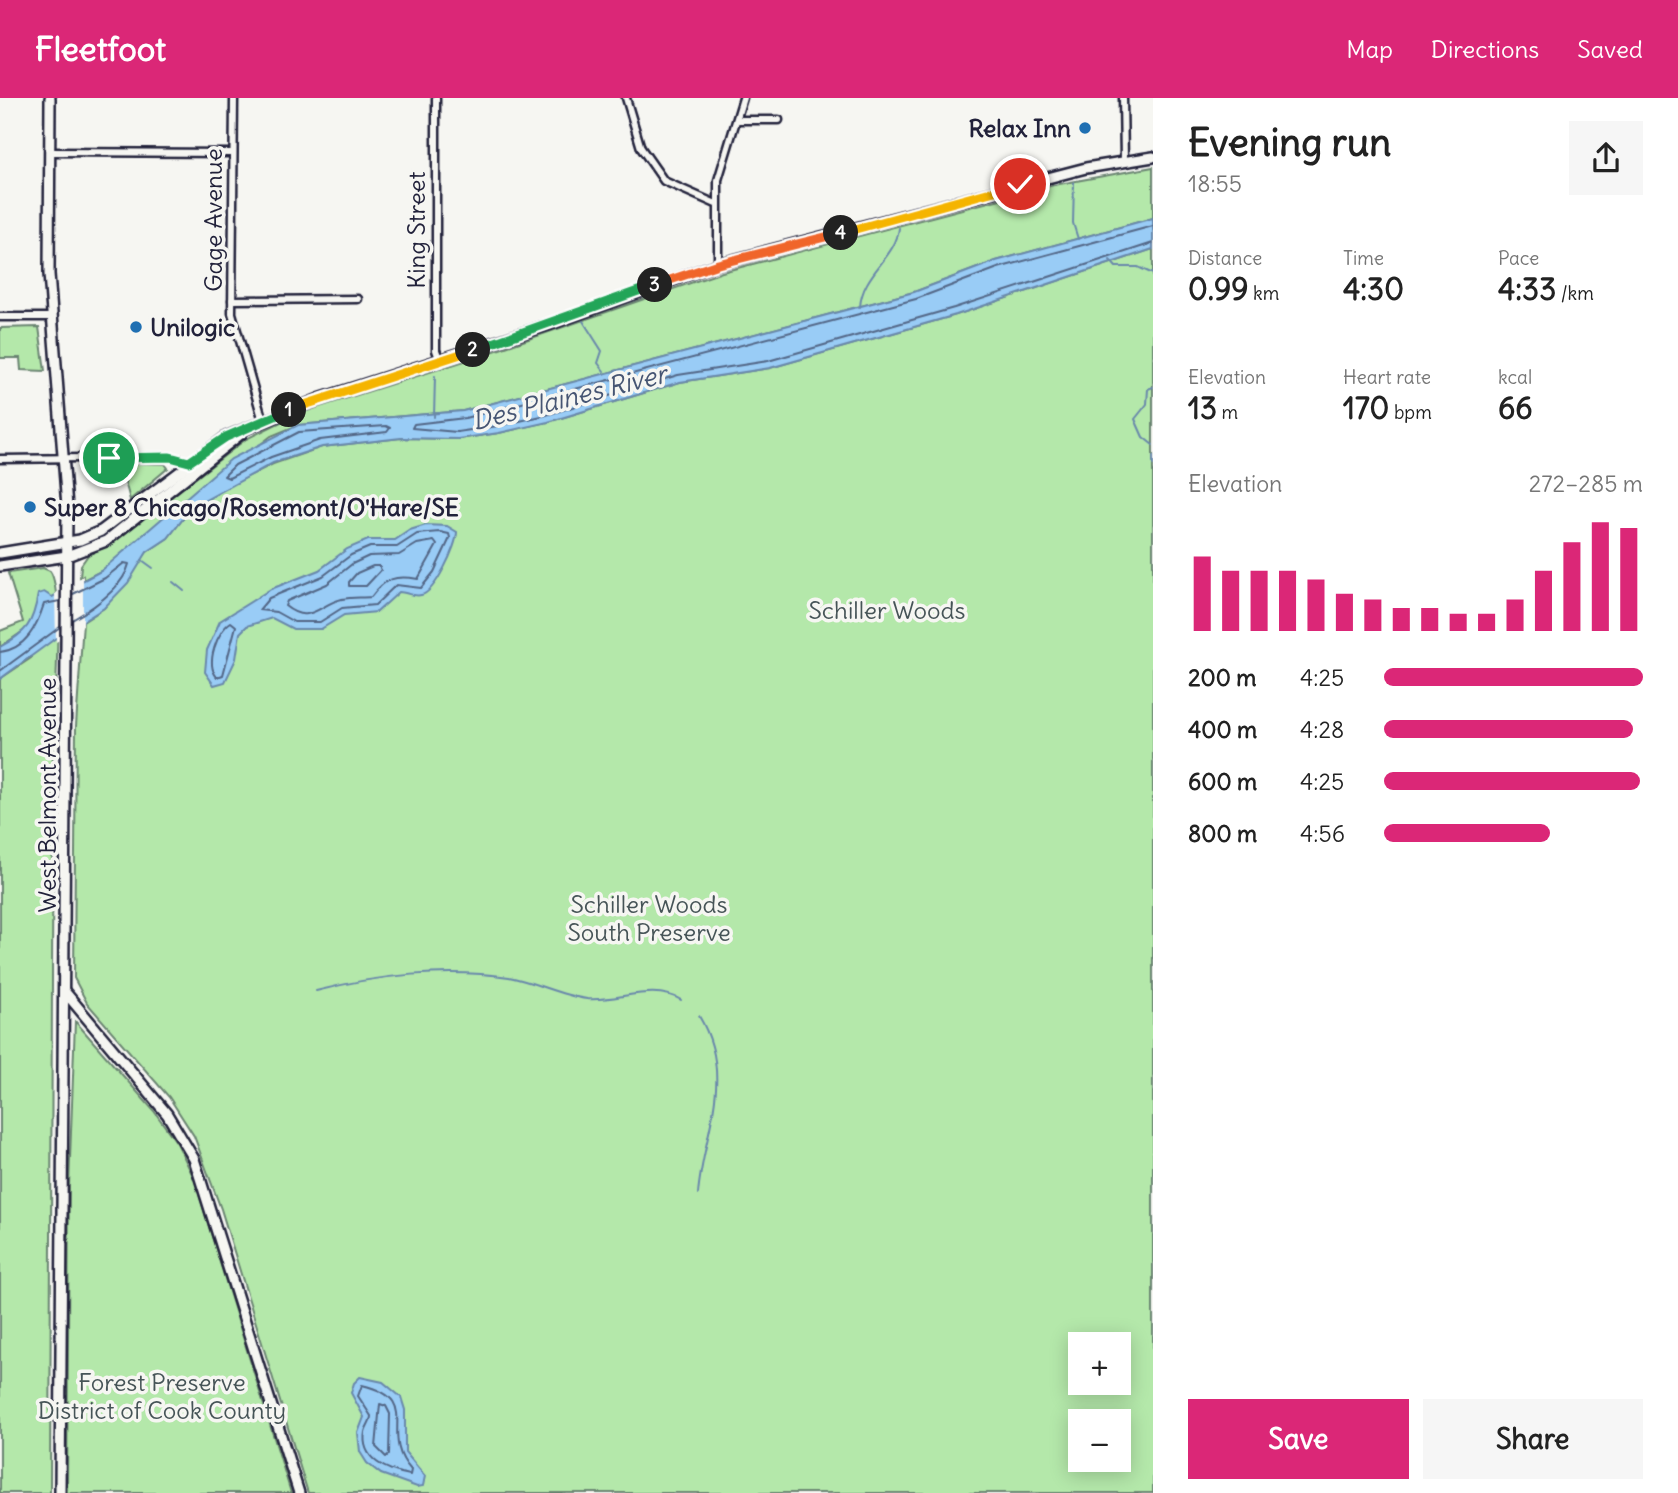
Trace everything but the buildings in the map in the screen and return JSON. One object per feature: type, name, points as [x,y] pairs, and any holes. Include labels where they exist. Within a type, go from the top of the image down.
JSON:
[{"type":"main road","name":"West Belmont Avenue","points":[[50,98],[51,317],[65,458],[67,542],[60,1493]]},
{"type":"main road","points":[[0,566],[67,556],[119,533],[243,432],[263,421],[319,399],[440,361],[718,264],[1020,184],[1124,160],[1153,157]]},
{"type":"main road","points":[[0,553],[89,537],[113,524],[189,462],[226,437],[243,432]]},
{"type":"main road","points":[[65,992],[178,1130],[201,1176],[299,1493]]},
{"type":"street","name":"Gage Avenue","points":[[234,98],[233,320],[263,421]]},
{"type":"street","name":"King Street","points":[[436,98],[436,350],[440,361]]},
{"type":"street","points":[[626,98],[641,148],[664,181],[716,204]]},
{"type":"street","points":[[718,264],[718,180],[743,98]]},
{"type":"street","points":[[1123,98],[1124,160]]},
{"type":"street","points":[[738,120],[779,120]]},
{"type":"street","points":[[50,152],[233,153]]},
{"type":"street","points":[[232,300],[358,299]]},
{"type":"street","points":[[0,317],[51,317]]},
{"type":"street","points":[[0,459],[170,457],[189,462]]},
{"type":"green space","points":[[1153,167],[1153,218],[996,261],[914,292],[463,411],[298,425],[271,436],[101,571],[83,580],[83,576],[80,578],[81,565],[88,555],[117,539],[246,439],[297,414],[477,357],[722,272],[1054,185]]},
{"type":"green space","name":"Schiller Woods South Preserve","points":[[1153,249],[1153,1493],[308,1493],[221,1209],[194,1136],[169,1097],[87,1003],[74,978],[76,726],[83,622],[104,608],[147,552],[168,538],[186,515],[219,491],[273,464],[322,447],[401,438],[458,439],[499,433],[548,422],[680,382],[770,368],[956,315]]},
{"type":"green space","points":[[39,327],[45,371],[21,370],[20,358],[0,358],[0,328]]},
{"type":"green space","points":[[120,463],[165,464],[168,468],[130,500]]},
{"type":"green space","points":[[43,568],[50,571],[54,580],[58,630],[56,695],[47,699],[53,723],[50,1493],[0,1493],[0,679],[31,658],[25,630],[0,647],[0,631],[23,622],[8,573]]},
{"type":"green space","name":"Forest Preserve District of Cook County","points":[[75,1021],[154,1111],[177,1143],[194,1178],[291,1493],[67,1493],[69,1187]]},
{"type":"water","name":"Des Plaines River","points":[[1153,218],[1153,249],[956,315],[770,368],[680,382],[548,422],[499,433],[458,439],[401,438],[322,447],[273,463],[200,503],[186,515],[168,538],[147,552],[128,583],[104,608],[56,638],[0,679],[0,647],[23,632],[34,613],[38,594],[44,592],[52,597],[101,571],[231,459],[298,425],[463,411],[914,292],[996,261]]},
{"type":"water","points":[[426,525],[447,526],[457,532],[444,568],[427,592],[418,595],[399,592],[377,612],[344,615],[321,629],[293,629],[272,618],[247,626],[240,633],[236,659],[225,682],[214,685],[205,672],[207,650],[220,621],[271,589],[319,570],[347,549],[368,540],[395,540],[410,530]]},
{"type":"water","points":[[360,1377],[383,1382],[401,1397],[405,1410],[405,1452],[425,1476],[423,1486],[417,1487],[381,1474],[367,1463],[360,1452],[358,1433],[364,1417],[351,1393],[354,1383]]},
{"type":"pier","points":[[83,576],[83,626],[56,642],[55,594]]},
{"type":"waterway","points":[[1074,182],[1073,223],[1078,239]]},
{"type":"waterway","points":[[860,307],[862,295],[872,275],[897,239],[899,228]]},
{"type":"waterway","points":[[1110,260],[1116,267],[1138,267],[1153,274]]},
{"type":"waterway","name":"Des Plaines River","points":[[583,321],[602,351],[598,363],[604,371]]},
{"type":"waterway","points":[[434,417],[435,376]]},
{"type":"waterway","points":[[1153,387],[1148,389],[1147,404],[1135,419],[1143,437],[1153,445]]},
{"type":"waterway","points":[[293,416],[295,425]]},
{"type":"waterway","points":[[1153,456],[1153,465]]},
{"type":"waterway","points":[[142,560],[153,568]]},
{"type":"waterway","points":[[173,582],[184,591]]},
{"type":"waterway","points":[[316,991],[387,977],[461,973],[509,977],[587,999],[658,993],[681,1000]]},
{"type":"waterway","points":[[698,1194],[716,1083],[710,1039],[699,1016]]},
{"type":"place","name":"Relax Inn","points":[[1085,128]]},
{"type":"place","name":"Unilogic","points":[[136,327]]},
{"type":"place","name":"Super 8 Chicago/Rosemont/O'Hare/SE","points":[[30,507]]},
{"type":"route","points":[[109,458],[170,457],[189,462],[226,437],[243,432],[288,410],[551,324],[669,280],[718,264],[1020,184]]},
{"type":"park label","name":"Schiller Woods","points":[[887,610]]}]
